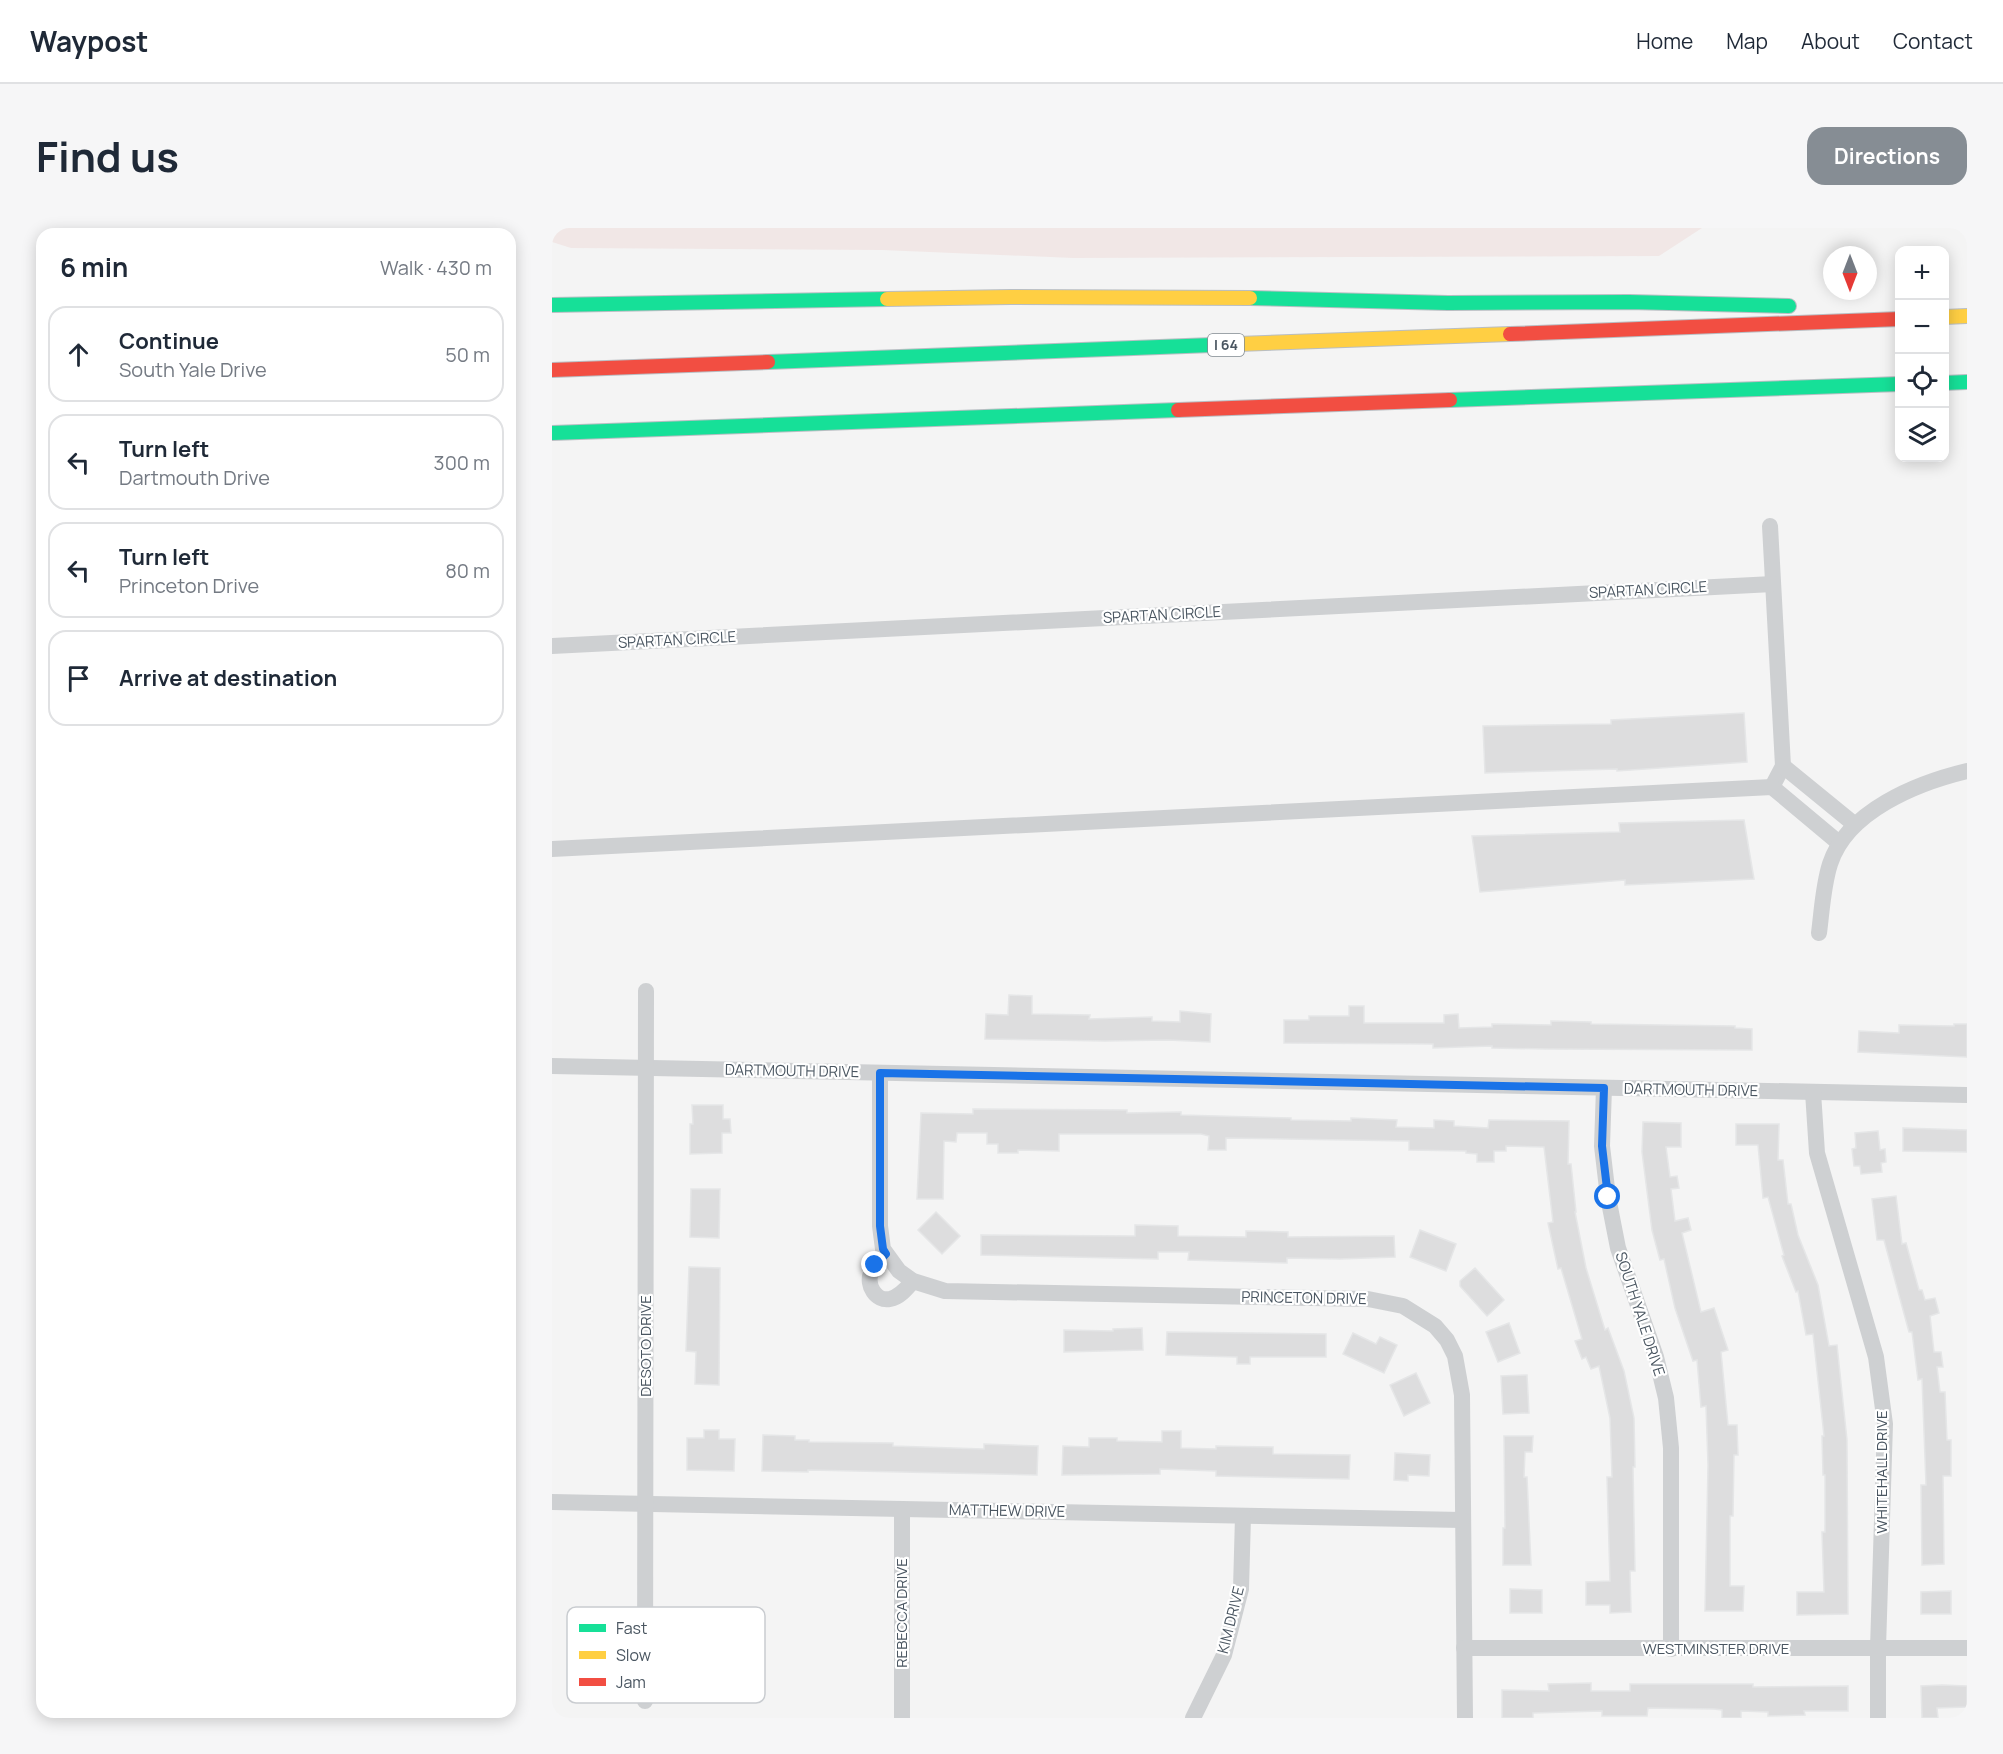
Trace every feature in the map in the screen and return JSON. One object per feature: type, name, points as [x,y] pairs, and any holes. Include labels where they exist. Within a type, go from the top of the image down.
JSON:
[{"type":"highway","points":[[552,305],[1011,297],[1238,298],[1449,303],[1629,302],[1802,306]]},
{"type":"highway","points":[[1849,308],[1895,310]]},
{"type":"highway","name":"I 64","points":[[552,370],[1895,319]]},
{"type":"highway","points":[[1949,383],[1967,382]]},
{"type":"highway","points":[[552,433],[1895,384]]},
{"type":"street","points":[[1770,526],[1783,766],[1772,787]]},
{"type":"street","name":"SPARTAN CIRCLE","points":[[552,646],[1773,584]]},
{"type":"street","points":[[1783,766],[1854,824]]},
{"type":"street","points":[[1819,933],[1830,863],[1839,843],[1854,824],[1897,796],[1967,771]]},
{"type":"street","points":[[552,849],[1772,787],[1839,843]]},
{"type":"street","name":"DESOTO DRIVE","points":[[645,1607],[646,991]]},
{"type":"street","name":"DARTMOUTH DRIVE","points":[[552,1066],[1967,1095]]},
{"type":"street","points":[[880,1073],[880,1226],[883,1249],[886,1254],[875,1265],[870,1275],[870,1286],[878,1297],[889,1300],[902,1293],[913,1281]]},
{"type":"street","name":"SOUTH YALE DRIVE","points":[[1604,1088],[1602,1146],[1608,1197],[1618,1248],[1656,1357],[1666,1398],[1671,1448],[1671,1649]]},
{"type":"street","name":"WHITEHALL DRIVE","points":[[1814,1092],[1817,1153],[1876,1357],[1885,1424],[1878,1718]]},
{"type":"street","name":"PRINCETON DRIVE","points":[[886,1254],[899,1270],[913,1281],[945,1291],[1368,1299],[1403,1306],[1435,1326],[1448,1340],[1455,1356],[1462,1395],[1465,1718]]},
{"type":"street","name":"MATTHEW DRIVE","points":[[552,1502],[1462,1520]]},
{"type":"street","name":"REBECCA DRIVE","points":[[902,1509],[902,1718]]},
{"type":"street","name":"KIM DRIVE","points":[[1193,1718],[1224,1655],[1241,1589],[1243,1516]]},
{"type":"street","name":"WESTMINSTER DRIVE","points":[[1464,1648],[1967,1648]]},
{"type":"shaded area","points":[[552,228],[1702,228],[1659,256],[1073,258],[882,250],[571,248],[552,242]]},
{"type":"building","points":[[1744,713],[1747,762],[1617,771],[1617,769],[1485,773],[1483,726],[1611,724],[1611,720]]},
{"type":"building","points":[[1744,820],[1754,879],[1625,885],[1625,880],[1480,892],[1472,836],[1620,832],[1619,823]]},
{"type":"building","points":[[1009,995],[1032,996],[1032,1014],[1090,1015],[1089,1019],[1152,1017],[1152,1021],[1180,1022],[1180,1011],[1211,1014],[1210,1042],[985,1039],[986,1014],[1008,1015]]},
{"type":"building","points":[[1349,1006],[1364,1006],[1364,1023],[1444,1023],[1444,1015],[1458,1014],[1459,1028],[1492,1027],[1492,1024],[1551,1025],[1551,1021],[1591,1022],[1591,1024],[1735,1026],[1735,1028],[1752,1029],[1752,1050],[1546,1049],[1492,1048],[1492,1046],[1433,1048],[1433,1044],[1284,1043],[1284,1020],[1309,1020],[1309,1016],[1349,1016]]},
{"type":"building","points":[[1954,1024],[1967,1024],[1967,1057],[1858,1052],[1859,1031],[1899,1033],[1899,1025],[1954,1026]]},
{"type":"building","points":[[692,1105],[723,1105],[723,1119],[730,1119],[731,1133],[722,1133],[722,1153],[690,1154]]},
{"type":"building","points":[[973,1109],[1127,1110],[1127,1113],[1181,1112],[1181,1115],[1291,1118],[1291,1120],[1351,1121],[1351,1118],[1397,1120],[1396,1127],[1434,1128],[1434,1120],[1454,1121],[1454,1126],[1488,1128],[1489,1120],[1569,1121],[1568,1164],[1571,1164],[1575,1212],[1586,1268],[1605,1330],[1608,1328],[1624,1371],[1634,1418],[1635,1571],[1630,1571],[1631,1612],[1610,1613],[1610,1605],[1586,1605],[1586,1582],[1610,1581],[1607,1477],[1612,1477],[1610,1418],[1599,1366],[1591,1369],[1586,1357],[1582,1359],[1575,1341],[1582,1339],[1561,1268],[1558,1269],[1548,1223],[1553,1222],[1544,1147],[1506,1146],[1506,1151],[1494,1151],[1494,1162],[1477,1162],[1477,1154],[1466,1153],[1466,1151],[1409,1150],[1409,1141],[1226,1138],[1226,1150],[1208,1150],[1209,1136],[1201,1134],[1059,1134],[1059,1151],[1018,1150],[1018,1153],[998,1153],[998,1144],[987,1144],[987,1133],[957,1133],[956,1142],[944,1141],[943,1199],[917,1199],[921,1113],[973,1114]]},
{"type":"building","points":[[1643,1122],[1681,1123],[1681,1147],[1666,1147],[1670,1177],[1677,1176],[1679,1188],[1671,1189],[1675,1221],[1688,1218],[1691,1230],[1682,1233],[1701,1312],[1714,1308],[1728,1350],[1721,1352],[1728,1425],[1737,1425],[1738,1455],[1734,1455],[1733,1516],[1730,1516],[1730,1586],[1744,1586],[1743,1611],[1705,1611],[1708,1465],[1706,1406],[1701,1407],[1697,1360],[1693,1361],[1675,1308],[1664,1259],[1660,1260],[1652,1230],[1642,1152]]},
{"type":"building","points":[[1736,1124],[1779,1124],[1778,1160],[1783,1160],[1788,1204],[1791,1204],[1798,1235],[1818,1285],[1829,1346],[1837,1345],[1847,1440],[1848,1614],[1797,1615],[1797,1592],[1824,1592],[1822,1532],[1825,1532],[1825,1475],[1823,1475],[1822,1436],[1824,1436],[1813,1334],[1806,1335],[1798,1291],[1796,1292],[1782,1256],[1784,1255],[1768,1197],[1763,1198],[1758,1145],[1736,1145]]},
{"type":"building","points":[[1903,1128],[1967,1130],[1967,1152],[1903,1151]]},
{"type":"building","points":[[1878,1131],[1880,1150],[1885,1149],[1886,1162],[1881,1163],[1882,1172],[1861,1174],[1860,1166],[1854,1166],[1852,1149],[1856,1148],[1855,1133]]},
{"type":"building","points":[[691,1189],[720,1189],[719,1238],[690,1237]]},
{"type":"building","points":[[1896,1196],[1902,1244],[1906,1243],[1919,1290],[1922,1290],[1925,1300],[1935,1298],[1939,1313],[1930,1316],[1934,1352],[1941,1352],[1943,1367],[1937,1367],[1940,1392],[1945,1392],[1947,1440],[1951,1440],[1951,1476],[1943,1476],[1944,1564],[1922,1565],[1921,1485],[1926,1485],[1922,1379],[1918,1380],[1912,1332],[1909,1332],[1884,1240],[1877,1240],[1872,1199]]},
{"type":"building","points":[[936,1212],[960,1236],[942,1254],[918,1230]]},
{"type":"building","points":[[1135,1225],[1178,1226],[1178,1236],[1246,1237],[1246,1231],[1288,1232],[1288,1237],[1394,1236],[1395,1257],[1287,1258],[1287,1263],[1188,1260],[1189,1252],[1158,1252],[1158,1259],[981,1255],[981,1235],[1135,1236]]},
{"type":"building","points":[[1420,1230],[1456,1244],[1446,1271],[1410,1257]]},
{"type":"building","points":[[689,1267],[720,1268],[719,1385],[695,1384],[696,1352],[686,1351]]},
{"type":"building","points":[[1475,1268],[1504,1300],[1487,1316],[1460,1286],[1460,1281]]},
{"type":"building","points":[[1509,1323],[1520,1353],[1498,1362],[1486,1332]]},
{"type":"building","points":[[1142,1328],[1143,1350],[1064,1352],[1064,1330],[1113,1331],[1113,1329]]},
{"type":"building","points":[[1167,1332],[1326,1334],[1326,1357],[1250,1357],[1250,1364],[1237,1364],[1237,1357],[1166,1355]]},
{"type":"building","points":[[1353,1333],[1376,1344],[1380,1337],[1397,1345],[1384,1373],[1343,1354]]},
{"type":"building","points":[[1416,1373],[1430,1403],[1404,1416],[1390,1385]]},
{"type":"building","points":[[1527,1375],[1529,1413],[1503,1414],[1501,1376]]},
{"type":"building","points":[[704,1430],[719,1430],[719,1439],[735,1439],[734,1471],[687,1470],[687,1438],[704,1438]]},
{"type":"building","points":[[1162,1431],[1181,1431],[1181,1448],[1273,1447],[1273,1454],[1350,1455],[1349,1479],[1216,1476],[1216,1471],[1160,1469],[1160,1474],[1062,1475],[1063,1446],[1089,1447],[1089,1438],[1162,1442]]},
{"type":"building","points":[[763,1435],[795,1436],[795,1440],[809,1440],[809,1442],[893,1443],[893,1446],[984,1449],[984,1444],[1038,1446],[1037,1475],[762,1471]]},
{"type":"building","points":[[1504,1436],[1533,1436],[1532,1452],[1525,1452],[1524,1477],[1527,1477],[1531,1565],[1503,1565]]},
{"type":"building","points":[[1395,1453],[1430,1455],[1429,1476],[1408,1475],[1408,1481],[1394,1480]]},
{"type":"building","points":[[1510,1589],[1542,1590],[1542,1613],[1510,1613]]},
{"type":"building","points":[[1951,1591],[1951,1614],[1921,1614],[1921,1592]]},
{"type":"building","points":[[1591,1683],[1591,1691],[1630,1691],[1630,1684],[1753,1684],[1753,1687],[1848,1686],[1848,1711],[1804,1711],[1805,1715],[1768,1716],[1768,1712],[1741,1711],[1741,1718],[1722,1718],[1722,1710],[1648,1708],[1647,1716],[1602,1716],[1602,1711],[1533,1713],[1533,1718],[1502,1718],[1502,1690],[1549,1691],[1548,1684]]},
{"type":"building","points":[[1921,1686],[1967,1686],[1967,1707],[1937,1708],[1938,1718],[1922,1718]]},
{"type":"traffic: fast","points":[[1250,298],[1448,303],[1629,302],[1789,306]]},
{"type":"traffic: fast","points":[[552,305],[887,299]]},
{"type":"traffic: fast","points":[[768,362],[1238,344]]},
{"type":"traffic: fast","points":[[1949,383],[1967,382]]},
{"type":"traffic: fast","points":[[1450,400],[1895,384]]},
{"type":"traffic: fast","points":[[552,433],[1178,410]]},
{"type":"traffic: slow","points":[[887,299],[1250,298]]},
{"type":"traffic: slow","points":[[1949,317],[1967,316]]},
{"type":"traffic: slow","points":[[1238,344],[1510,334]]},
{"type":"traffic: jam","points":[[1510,334],[1895,319]]},
{"type":"traffic: jam","points":[[552,370],[768,362]]},
{"type":"traffic: jam","points":[[1178,410],[1450,400]]},
{"type":"route","points":[[875,1265],[886,1254],[883,1249],[880,1226],[880,1073],[1604,1088],[1602,1146],[1608,1197]]}]
